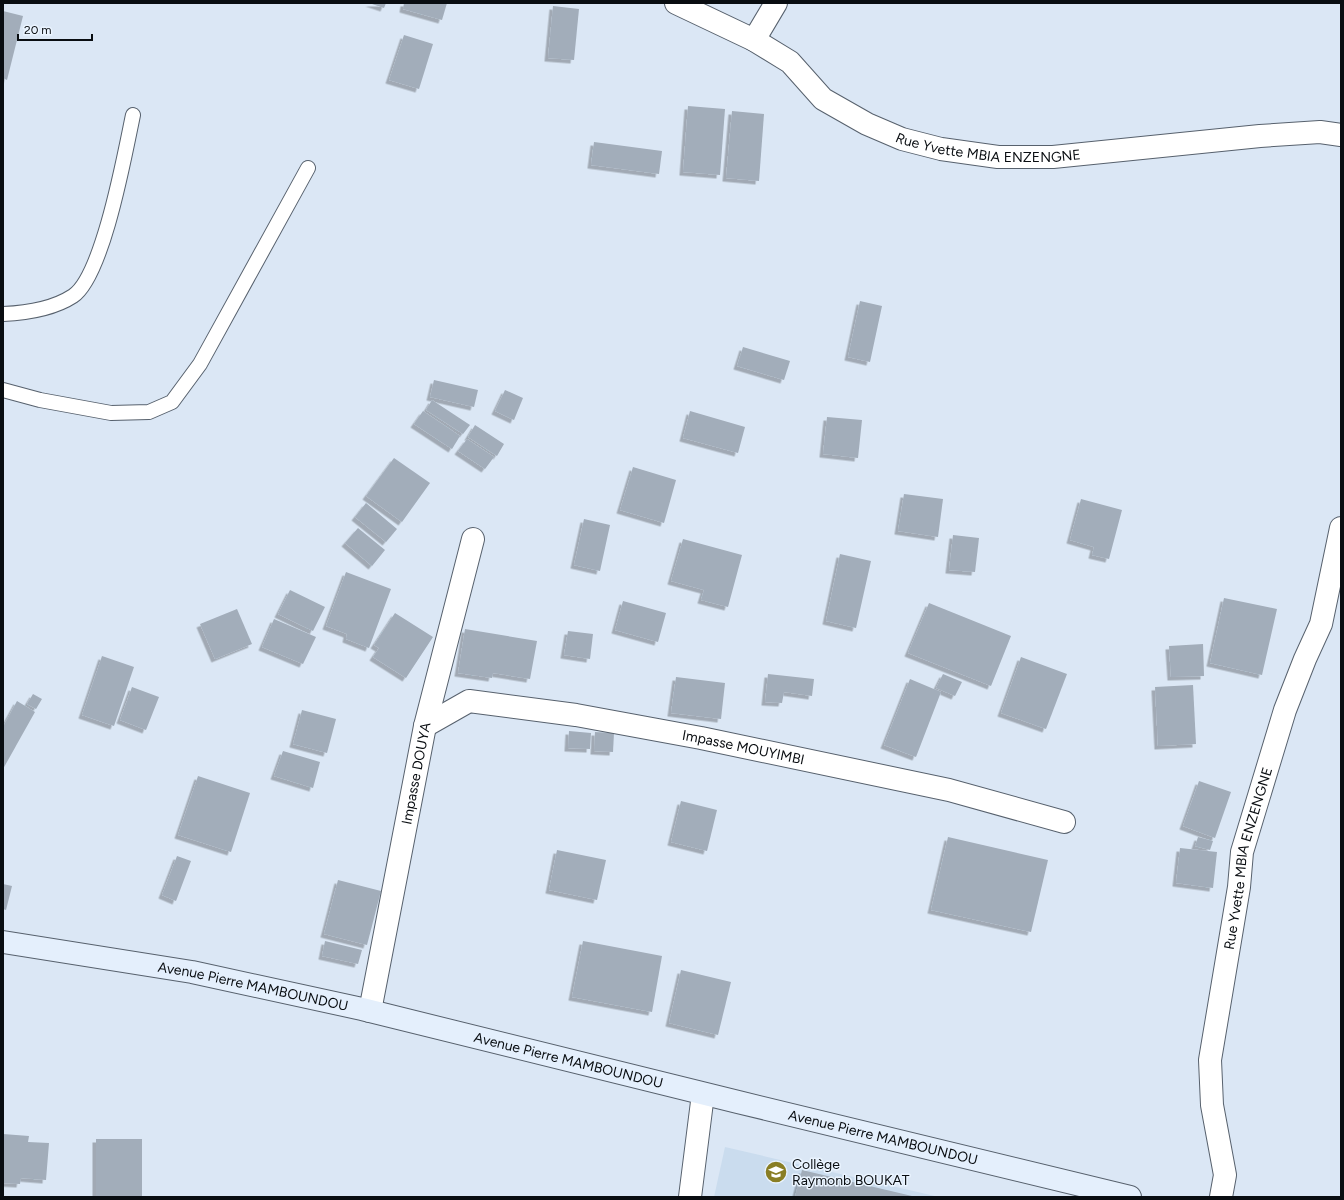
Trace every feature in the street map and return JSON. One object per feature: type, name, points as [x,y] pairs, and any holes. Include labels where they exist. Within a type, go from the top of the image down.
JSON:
[{"type":"street","name":"Rue Yvette MBIA ENZENGNE","points":[[676,3],[754,40],[790,62],[823,99],[867,124],[902,139],[942,149],[998,157],[1053,157],[1275,135],[1320,132],[1341,134]]},
{"type":"street","points":[[754,40],[776,3]]},
{"type":"street","name":"Rue Yvette MBIA ENZENGNE","points":[[1221,1197],[1225,1175],[1212,1105],[1210,1060],[1239,887],[1242,852],[1285,710],[1304,659],[1321,624],[1341,528]]},
{"type":"street","name":"Impasse DOUYA","points":[[370,1011],[425,726],[473,539]]},
{"type":"street","name":"Impasse MOUYIMBI","points":[[425,726],[469,701],[576,715],[701,738],[949,790],[1064,822]]},
{"type":"street","name":"Avenue Pierre MAMBOUNDOU","points":[[3,942],[192,972],[370,1011],[703,1094],[1130,1197]]},
{"type":"street","points":[[690,1197],[703,1094]]},
{"type":"lane","points":[[3,314],[23,313],[50,306],[74,296],[89,276],[101,250],[133,115]]},
{"type":"lane","points":[[3,390],[40,400],[111,413],[149,412],[172,402],[200,364],[308,168]]},
{"type":"shaded area","name":"Collège Raymonb BOUKAT","points":[[725,1147],[939,1197],[714,1197]]},
{"type":"building","points":[[369,3],[386,3],[384,8]]},
{"type":"building","points":[[404,3],[447,3],[442,20],[403,9]]},
{"type":"building","points":[[553,6],[579,9],[574,60],[548,58]]},
{"type":"building","points":[[3,11],[23,16],[7,80],[3,78]]},
{"type":"building","points":[[404,35],[433,44],[419,89],[389,80]]},
{"type":"building","points":[[688,106],[725,109],[720,175],[683,172]]},
{"type":"building","points":[[732,111],[764,114],[759,181],[726,178]]},
{"type":"building","points":[[594,142],[662,151],[659,174],[591,165]]},
{"type":"building","points":[[860,301],[882,306],[870,362],[848,357]]},
{"type":"building","points":[[743,347],[790,361],[784,380],[737,366]]},
{"type":"building","points":[[434,380],[478,390],[474,407],[430,397]]},
{"type":"building","points":[[505,390],[523,398],[514,420],[495,411]]},
{"type":"building","points":[[432,400],[470,425],[463,434],[426,410]]},
{"type":"building","points":[[423,411],[460,436],[452,449],[414,424]]},
{"type":"building","points":[[690,411],[745,427],[738,453],[683,438]]},
{"type":"building","points":[[827,417],[862,420],[858,458],[823,454]]},
{"type":"building","points":[[475,425],[504,444],[497,456],[468,437]]},
{"type":"building","points":[[467,439],[494,457],[485,469],[458,451]]},
{"type":"building","points":[[394,458],[430,483],[402,522],[366,496]]},
{"type":"building","points":[[633,467],[676,480],[664,523],[620,510]]},
{"type":"building","points":[[904,494],[943,499],[938,537],[898,531]]},
{"type":"building","points":[[1081,499],[1122,510],[1109,559],[1092,555],[1094,547],[1070,540]]},
{"type":"building","points":[[366,503],[397,529],[386,542],[355,517]]},
{"type":"building","points":[[584,519],[610,525],[600,571],[574,565]]},
{"type":"building","points":[[358,528],[385,550],[372,566],[345,543]]},
{"type":"building","points":[[953,535],[979,538],[975,572],[949,570]]},
{"type":"building","points":[[683,539],[742,555],[728,607],[701,600],[704,590],[671,581]]},
{"type":"building","points":[[840,554],[871,561],[856,628],[826,621]]},
{"type":"building","points":[[346,572],[391,589],[369,648],[346,639],[347,634],[326,626]]},
{"type":"building","points":[[290,590],[325,607],[313,631],[278,614]]},
{"type":"building","points":[[1224,598],[1277,609],[1262,675],[1210,663]]},
{"type":"building","points":[[623,601],[666,613],[658,642],[615,630]]},
{"type":"building","points":[[929,603],[1011,636],[991,686],[908,653]]},
{"type":"building","points":[[237,609],[252,644],[215,659],[200,624]]},
{"type":"building","points":[[395,613],[433,637],[406,678],[373,657],[379,648],[374,645]]},
{"type":"building","points":[[274,619],[316,637],[303,664],[262,647]]},
{"type":"building","points":[[465,629],[537,641],[530,679],[493,673],[492,678],[458,673]]},
{"type":"building","points":[[568,631],[593,634],[590,659],[564,655]]},
{"type":"building","points":[[1203,644],[1204,676],[1171,677],[1169,646]]},
{"type":"building","points":[[102,656],[134,667],[114,726],[82,715]]},
{"type":"building","points":[[1021,657],[1067,674],[1046,729],[1001,713]]},
{"type":"building","points":[[768,674],[814,679],[812,696],[784,692],[782,703],[765,702]]},
{"type":"building","points":[[943,674],[962,682],[955,696],[936,688]]},
{"type":"building","points":[[676,677],[725,683],[721,719],[671,713]]},
{"type":"building","points":[[910,679],[941,692],[916,757],[884,745]]},
{"type":"building","points":[[1193,685],[1196,744],[1158,746],[1155,687]]},
{"type":"building","points":[[132,687],[159,697],[146,730],[120,720]]},
{"type":"building","points":[[33,694],[42,699],[36,709],[27,704]]},
{"type":"building","points":[[17,701],[35,712],[3,769],[3,727]]},
{"type":"building","points":[[302,710],[336,719],[327,753],[293,744]]},
{"type":"building","points":[[569,731],[591,733],[590,749],[568,748]]},
{"type":"building","points":[[595,732],[614,733],[613,752],[594,751]]},
{"type":"building","points":[[283,751],[320,762],[313,788],[274,776]]},
{"type":"building","points":[[198,776],[250,793],[231,852],[178,835]]},
{"type":"building","points":[[1199,781],[1231,792],[1215,838],[1183,826]]},
{"type":"building","points":[[681,801],[717,810],[707,851],[671,842]]},
{"type":"building","points":[[948,837],[1048,860],[1031,932],[931,910]]},
{"type":"building","points":[[1198,837],[1213,841],[1210,850],[1195,846]]},
{"type":"building","points":[[1180,848],[1217,852],[1213,888],[1176,883]]},
{"type":"building","points":[[557,850],[606,860],[597,900],[549,890]]},
{"type":"building","points":[[177,856],[191,861],[176,901],[162,895]]},
{"type":"building","points":[[338,880],[381,891],[367,945],[324,934]]},
{"type":"building","points":[[3,884],[12,886],[6,910],[3,909]]},
{"type":"building","points":[[325,941],[362,950],[358,964],[322,956]]},
{"type":"building","points":[[583,941],[662,956],[652,1012],[572,997]]},
{"type":"building","points":[[681,970],[731,982],[718,1035],[669,1023]]},
{"type":"building","points":[[3,1134],[29,1136],[28,1142],[49,1143],[46,1180],[21,1178],[20,1184],[3,1183]]},
{"type":"building","points":[[96,1139],[142,1139],[142,1197],[96,1197]]},
{"type":"building","points":[[802,1170],[912,1196],[912,1197],[795,1197]]},
{"type":"place","name":"Collège Raymonb BOUKAT","points":[[776,1172]]}]
